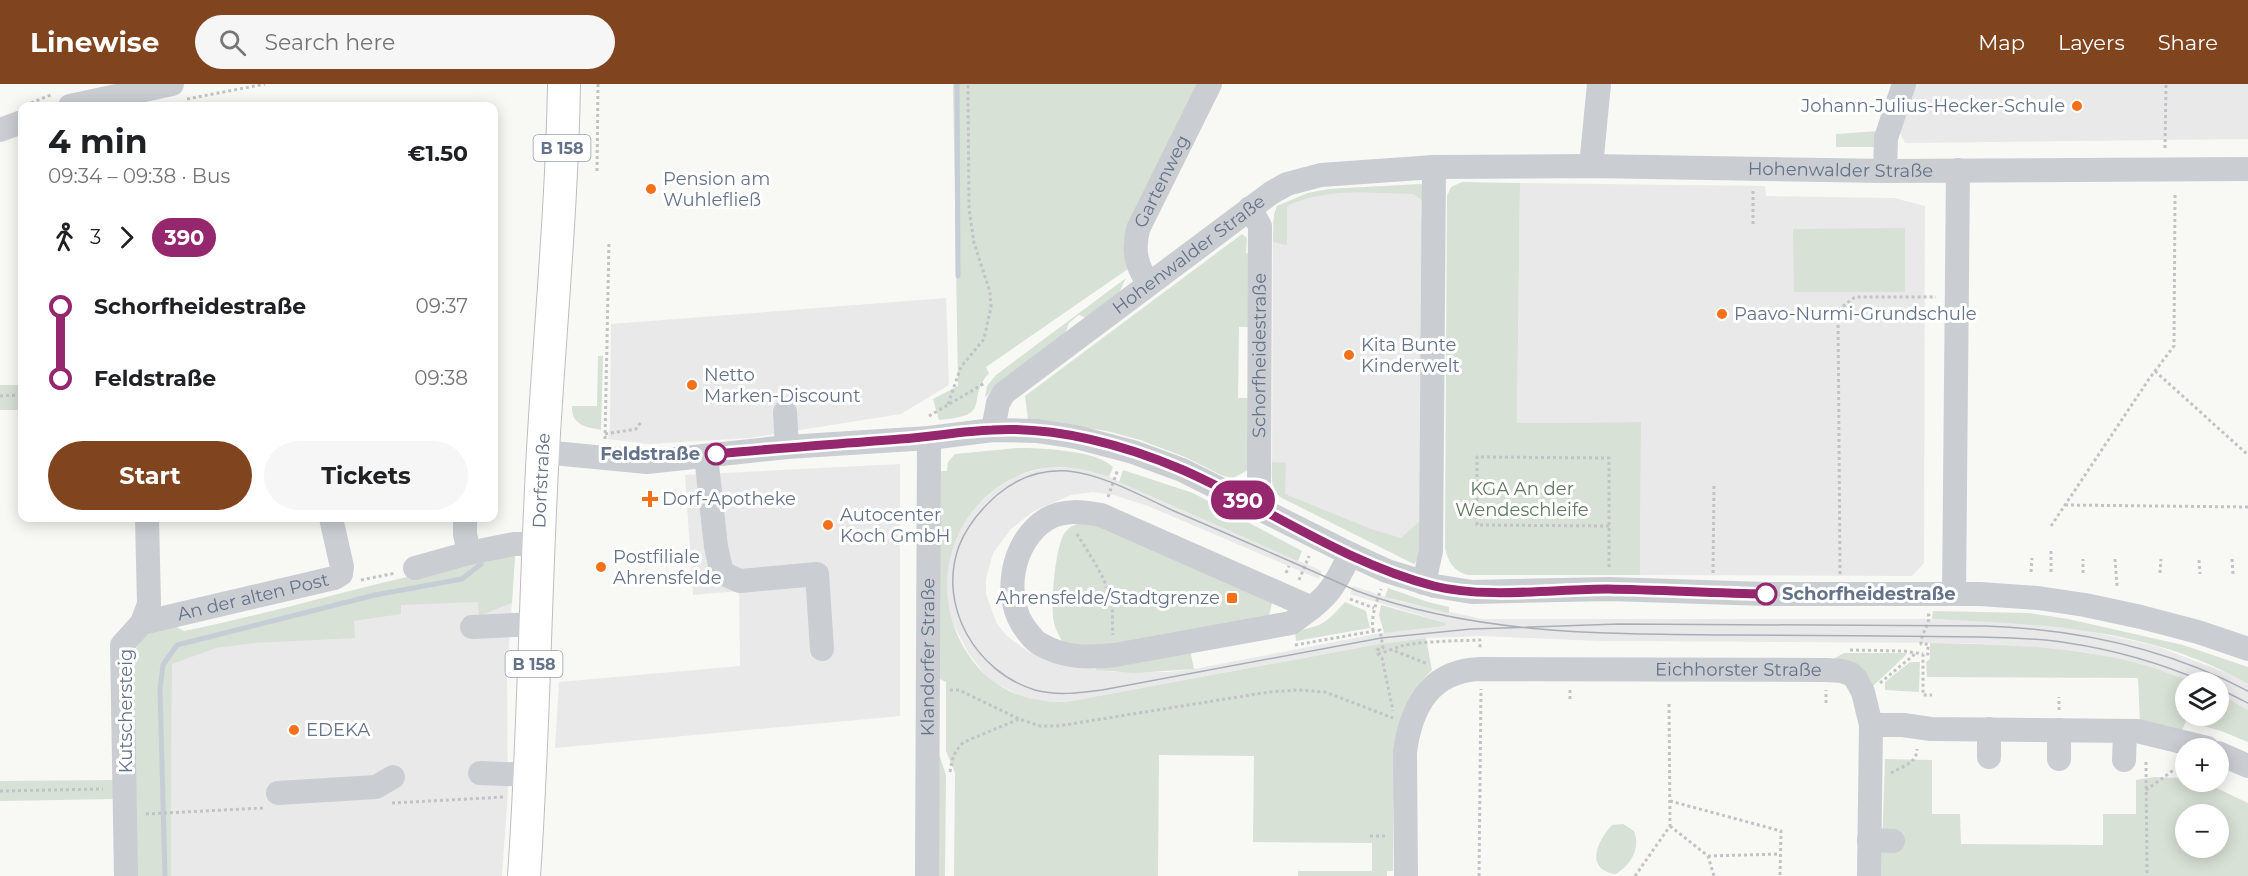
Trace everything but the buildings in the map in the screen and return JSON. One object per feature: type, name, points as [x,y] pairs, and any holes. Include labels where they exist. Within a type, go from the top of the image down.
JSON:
[{"type":"main road","name":"Dorfstraße","points":[[524,876],[531,775],[538,544],[559,213],[564,84]]},
{"type":"street","name":"Gartenweg","points":[[1148,283],[1138,267],[1135,256],[1138,229],[1210,84]]},
{"type":"street","points":[[1591,166],[1599,84]]},
{"type":"street","points":[[1885,171],[1886,138],[1904,84]]},
{"type":"street","points":[[93,102],[140,94],[174,92]]},
{"type":"street","points":[[0,130],[18,123]]},
{"type":"street","name":"Hohenwalder Straße","points":[[993,430],[998,403],[1004,393],[1250,208],[1287,184],[1321,175],[1434,167],[1591,166],[1885,171],[2248,168]]},
{"type":"street","points":[[1424,583],[1431,551],[1434,167]]},
{"type":"street","points":[[1954,594],[1958,170]]},
{"type":"street","name":"Schorfheidestraße","points":[[1249,503],[1259,484],[1260,247],[1260,226],[1250,208]]},
{"type":"street","points":[[785,412],[787,447]]},
{"type":"street","points":[[543,452],[646,462],[787,447],[924,438],[993,430],[1037,431],[1076,437],[1133,452],[1182,470],[1387,571],[1424,583],[1472,592],[1609,589],[1755,594],[1954,594],[2038,598],[2085,605],[2246,644]]},
{"type":"street","name":"Klandorfer Straße","points":[[924,438],[929,693],[927,876]]},
{"type":"street","points":[[706,456],[716,547],[722,573],[740,581],[817,574],[822,649]]},
{"type":"street","points":[[1312,608],[1101,515],[1076,510],[1048,518],[1031,534],[1015,563],[1011,594],[1017,619],[1038,643],[1065,655],[1088,658],[1291,623],[1312,608],[1331,591],[1350,554]]},
{"type":"street","name":"Kutschersteig","points":[[126,876],[122,645],[142,623],[149,604],[147,522]]},
{"type":"street","name":"An der alten Post","points":[[142,623],[334,578],[348,577],[342,567],[332,522]]},
{"type":"street","points":[[465,522],[469,553]]},
{"type":"street","points":[[415,568],[469,553],[514,544],[538,544]]},
{"type":"street","points":[[472,627],[535,624]]},
{"type":"street","name":"Eichhorster Straße","points":[[1406,876],[1405,752],[1410,727],[1425,696],[1435,684],[1444,677],[1461,670],[1842,671],[1851,674],[1863,692],[1871,725]]},
{"type":"street","points":[[1869,876],[1871,725],[2137,731],[2175,740]]},
{"type":"street","points":[[1989,729],[1989,758]]},
{"type":"street","points":[[2059,730],[2059,759]]},
{"type":"street","points":[[2125,731],[2135,760]]},
{"type":"street","points":[[2229,758],[2248,766]]},
{"type":"street","points":[[480,774],[531,775]]},
{"type":"street","points":[[278,793],[376,787],[393,777]]},
{"type":"street","points":[[1869,840],[1893,841]]},
{"type":"path","points":[[174,92],[266,84]]},
{"type":"path","points":[[597,171],[598,84]]},
{"type":"path","points":[[968,84],[969,209],[974,243],[990,292],[991,307],[984,339],[961,367],[948,404],[985,383]]},
{"type":"path","points":[[2166,84],[2166,136]]},
{"type":"path","points":[[1753,224],[1754,169]]},
{"type":"path","points":[[2051,526],[2174,346],[2175,195]]},
{"type":"path","points":[[605,441],[609,241]]},
{"type":"path","points":[[1840,578],[1838,310],[1855,297],[1906,297]]},
{"type":"path","points":[[2155,371],[2248,455]]},
{"type":"path","points":[[0,396],[18,395]]},
{"type":"path","points":[[605,434],[636,429],[641,422]]},
{"type":"path","points":[[1609,526],[1477,525],[1477,457],[1610,458],[1609,589]]},
{"type":"path","points":[[1109,494],[1114,479]]},
{"type":"path","points":[[1713,578],[1714,484]]},
{"type":"path","points":[[2065,505],[2248,507]]},
{"type":"path","points":[[1075,530],[1090,552],[1111,602],[1111,621]]},
{"type":"path","points":[[2051,551],[2051,572]]},
{"type":"path","points":[[2031,572],[2032,558]]},
{"type":"path","points":[[2083,559],[2083,573]]},
{"type":"path","points":[[2115,559],[2117,586]]},
{"type":"path","points":[[2160,573],[2161,559]]},
{"type":"path","points":[[2232,559],[2233,574]]},
{"type":"path","points":[[2199,560],[2200,574]]},
{"type":"path","points":[[1302,572],[1305,564]]},
{"type":"path","points":[[1286,573],[1289,566]]},
{"type":"path","points":[[348,577],[415,568]]},
{"type":"path","points":[[1373,631],[1374,608],[1379,595]]},
{"type":"path","points":[[1056,598],[1111,602]]},
{"type":"path","points":[[1347,598],[1374,608]]},
{"type":"path","points":[[1826,670],[1834,654],[1841,650],[1904,651],[1928,654],[1928,644],[1921,644],[1921,636],[1929,626],[1929,615],[1922,615]]},
{"type":"path","points":[[1290,639],[1292,646],[1380,630],[1383,648],[1377,650],[1378,654]]},
{"type":"path","points":[[1378,654],[1401,645],[1480,640],[1479,876]]},
{"type":"path","points":[[1393,650],[1432,665]]},
{"type":"path","points":[[929,693],[959,690],[1019,719],[1040,726],[1058,726],[1269,692],[1298,690],[1325,692],[1395,719],[1382,657],[1378,654]]},
{"type":"path","points":[[1874,688],[1916,654]]},
{"type":"path","points":[[1923,654],[1923,695],[1932,695]]},
{"type":"path","points":[[1635,876],[1670,826],[1670,701]]},
{"type":"path","points":[[950,775],[957,748],[964,742],[1019,719]]},
{"type":"path","points":[[1889,774],[1912,762],[1917,756]]},
{"type":"path","points":[[2135,760],[2146,790],[2147,876]]},
{"type":"path","points":[[2146,790],[2175,769]]},
{"type":"path","points":[[0,791],[125,789]]},
{"type":"path","points":[[1670,801],[1782,831],[1780,876]]},
{"type":"path","points":[[153,813],[179,812]]},
{"type":"path","points":[[1670,826],[1708,856],[1714,876]]},
{"type":"path","points":[[1708,856],[1780,854]]},
{"type":"shaded area","name":"Johann-Julius-Hecker-Schule","points":[[1913,84],[2248,84],[2248,139],[1905,143],[1898,129]]},
{"type":"shaded area","name":"Paavo-Nurmi-Grundschule","points":[[1520,183],[1765,186],[1766,196],[1894,198],[1925,206],[1924,563],[1912,576],[1640,575],[1641,422],[1517,423]]},
{"type":"shaded area","name":"Kita Bunte Kinderwelt","points":[[1421,184],[1426,191],[1419,560],[1414,564],[1280,497],[1273,489],[1273,221],[1277,206],[1308,193],[1329,189]]},
{"type":"shaded area","points":[[946,298],[949,385],[901,414],[750,438],[649,444],[608,439],[611,324]]},
{"type":"shaded area","points":[[900,464],[900,716],[555,748],[559,682],[740,666],[739,591],[693,595],[685,475]]},
{"type":"shaded area","points":[[1047,467],[1084,468],[1114,479],[1322,571],[1319,579],[1148,506],[1114,495],[1093,492],[1071,495],[1034,511],[1011,529],[993,553],[986,579],[986,594],[991,608],[997,624],[1007,636],[1030,653],[1067,665],[1114,672],[1168,672],[1381,633],[1445,626],[1446,623],[1350,594],[1353,586],[1402,602],[1483,619],[1927,619],[2011,622],[2080,629],[2156,646],[2224,672],[2175,672],[2175,676],[2137,663],[2084,652],[2008,645],[1600,641],[1480,636],[1426,638],[1379,644],[1066,702],[1038,701],[1019,695],[988,678],[969,654],[952,622],[947,602],[946,579],[951,548],[959,530],[976,506],[1016,476]]},
{"type":"shaded area","points":[[515,556],[507,676],[508,791],[502,876],[171,876],[172,664],[177,645]]},
{"type":"shaded area","points":[[2229,674],[2248,684],[2248,710],[2229,699]]},
{"type":"green space","points":[[953,84],[1203,84],[1128,269],[986,367],[989,373],[982,383],[973,411],[956,418],[939,420],[933,399],[958,386]]},
{"type":"green space","points":[[1878,131],[1879,147],[1836,147],[1836,134]]},
{"type":"green space","name":"KGA An der Wendeschleife","points":[[1462,182],[1520,183],[1517,423],[1641,422],[1640,575],[1467,575],[1455,568],[1448,558],[1445,548],[1447,196],[1451,187]]},
{"type":"green space","points":[[1421,184],[1426,191],[1420,481],[1421,219],[1424,211],[1422,201],[1413,194],[1364,192],[1348,192],[1302,200],[1287,206],[1287,245],[1273,242],[1274,214],[1277,206],[1308,193],[1329,189]]},
{"type":"green space","points":[[1905,228],[1905,292],[1794,292],[1793,229]]},
{"type":"green space","points":[[1242,234],[1247,238],[1246,253],[1254,254],[1252,327],[1239,327],[1238,398],[1252,398],[1250,469],[1233,478],[1223,476],[1185,457],[1140,440],[1107,431],[1028,419],[1025,396]]},
{"type":"green space","points":[[1126,278],[1118,295],[1086,318],[1079,315],[1069,323],[1065,334],[997,384],[985,398],[987,386],[996,375]]},
{"type":"green space","points":[[598,356],[603,356],[601,430],[580,424],[572,412],[572,406],[597,406]]},
{"type":"green space","points":[[0,385],[18,385],[18,410],[0,410]]},
{"type":"green space","points":[[1017,448],[1081,454],[1105,461],[1113,467],[1109,477],[1063,467],[1021,474],[993,491],[973,510],[959,533],[950,557],[947,583],[949,609],[957,634],[970,657],[989,678],[1016,694],[1036,700],[1066,702],[1379,644],[1426,638],[1432,670],[1410,697],[1398,726],[1394,757],[1393,871],[1387,871],[1387,876],[1298,876],[1298,871],[1372,871],[1372,843],[1253,842],[1254,756],[1159,755],[1158,876],[954,876],[955,773],[946,751],[946,682],[938,678],[940,471],[947,471],[948,462],[955,454]]},
{"type":"green space","points":[[1272,462],[1286,463],[1285,494],[1371,529],[1401,538],[1420,521],[1423,543],[1418,559],[1414,564],[1280,497],[1273,485]]},
{"type":"green space","points":[[1123,470],[1193,493],[1302,551],[1298,561],[1119,482]]},
{"type":"green space","points":[[1088,522],[1272,603],[1269,616],[1111,646],[1080,648],[1062,641],[1055,628],[1053,615],[1054,578],[1058,552],[1064,534],[1069,528]]},
{"type":"green space","points":[[515,556],[512,603],[479,616],[478,602],[401,605],[401,614],[354,621],[355,638],[254,643],[216,648],[172,664],[171,876],[132,876],[133,655],[148,635],[171,624],[184,631],[432,571]]},
{"type":"green space","points":[[1388,588],[1449,607],[1449,613],[1385,597]]},
{"type":"green space","points":[[1345,602],[1366,611],[1370,628],[1296,641],[1295,631],[1323,623]]},
{"type":"green space","points":[[1381,605],[1446,623],[1445,626],[1384,633],[1379,615]]},
{"type":"green space","points":[[1933,611],[2029,613],[2068,619],[2183,645],[2248,667],[2248,684],[2229,674],[2229,672],[2173,651],[2135,640],[2055,627],[1932,619]]},
{"type":"green space","points":[[1930,643],[2008,645],[2060,649],[2144,665],[2175,676],[2175,726],[2184,726],[2181,733],[2140,724],[2138,678],[1927,677],[1926,662],[1930,659]]},
{"type":"green space","points":[[1190,650],[1194,669],[1134,673],[1096,670],[1096,668]]},
{"type":"green space","points":[[1844,653],[1906,653],[1906,655],[1871,688],[1834,661]]},
{"type":"green space","points":[[1910,662],[1920,662],[1919,692],[1885,690],[1885,682]]},
{"type":"green space","points":[[2229,699],[2248,710],[2248,742],[2204,726],[2229,726]]},
{"type":"green space","points":[[938,751],[946,775],[945,876],[937,876]]},
{"type":"green space","points":[[1885,759],[1932,760],[1932,814],[1960,814],[1961,844],[2103,845],[2103,814],[2136,814],[2136,780],[2154,777],[2175,778],[2175,792],[2225,792],[2248,803],[2248,876],[1876,876],[1882,849]]},
{"type":"green space","points":[[114,780],[114,799],[0,801],[0,781]]},
{"type":"green space","points":[[1623,824],[1634,831],[1636,844],[1630,861],[1616,874],[1600,867],[1596,854],[1598,846],[1612,825]]},
{"type":"waterway","points":[[957,84],[958,276]]},
{"type":"waterway","points":[[165,876],[160,689],[163,665],[177,645],[375,595],[462,579],[481,564]]},
{"type":"tram line","points":[[1068,471],[1096,477],[1122,487],[1357,591],[1448,616],[1525,627],[1471,629],[1381,638],[1102,690],[1052,693],[1035,690],[1014,681],[995,668],[979,652],[967,634],[958,613],[953,591],[954,569],[959,546],[970,525],[997,495],[1021,479],[1039,473],[1068,471]]},
{"type":"tram line","points":[[1525,627],[1619,624],[2019,628],[2053,631],[2120,643],[2153,652],[2207,672]]},
{"type":"tram line","points":[[1525,627],[1637,634],[2025,638],[2086,646],[2180,672]]},
{"type":"tram line","points":[[2229,682],[2248,691]]},
{"type":"tram line","points":[[2229,694],[2248,703]]},
{"type":"bus line","name":"390","points":[[716,454],[929,438],[993,430],[1037,431],[1076,437],[1133,452],[1182,470],[1387,571],[1435,586],[1472,592],[1609,589],[1766,594]]},
{"type":"place","name":"Johann-Julius-Hecker-Schule","points":[[2077,106]]},
{"type":"place","name":"Pension am Wuhlefließ","points":[[651,189]]},
{"type":"place","name":"Paavo-Nurmi-Grundschule","points":[[1722,314]]},
{"type":"place","name":"Kita Bunte Kinderwelt","points":[[1349,355]]},
{"type":"place","name":"Netto Marken-Discount","points":[[692,385]]},
{"type":"place","name":"Feldstraße","points":[[716,454]]},
{"type":"place","name":"Dorf-Apotheke","points":[[650,499]]},
{"type":"place","name":"Autocenter Koch GmbH","points":[[828,525]]},
{"type":"place","name":"Postfiliale Ahrensfelde","points":[[601,567]]},
{"type":"place","name":"Schorfheidestraße","points":[[1766,594]]},
{"type":"place","name":"Ahrensfelde/Stadtgrenze","points":[[1232,598]]},
{"type":"place","name":"EDEKA","points":[[294,730]]}]
